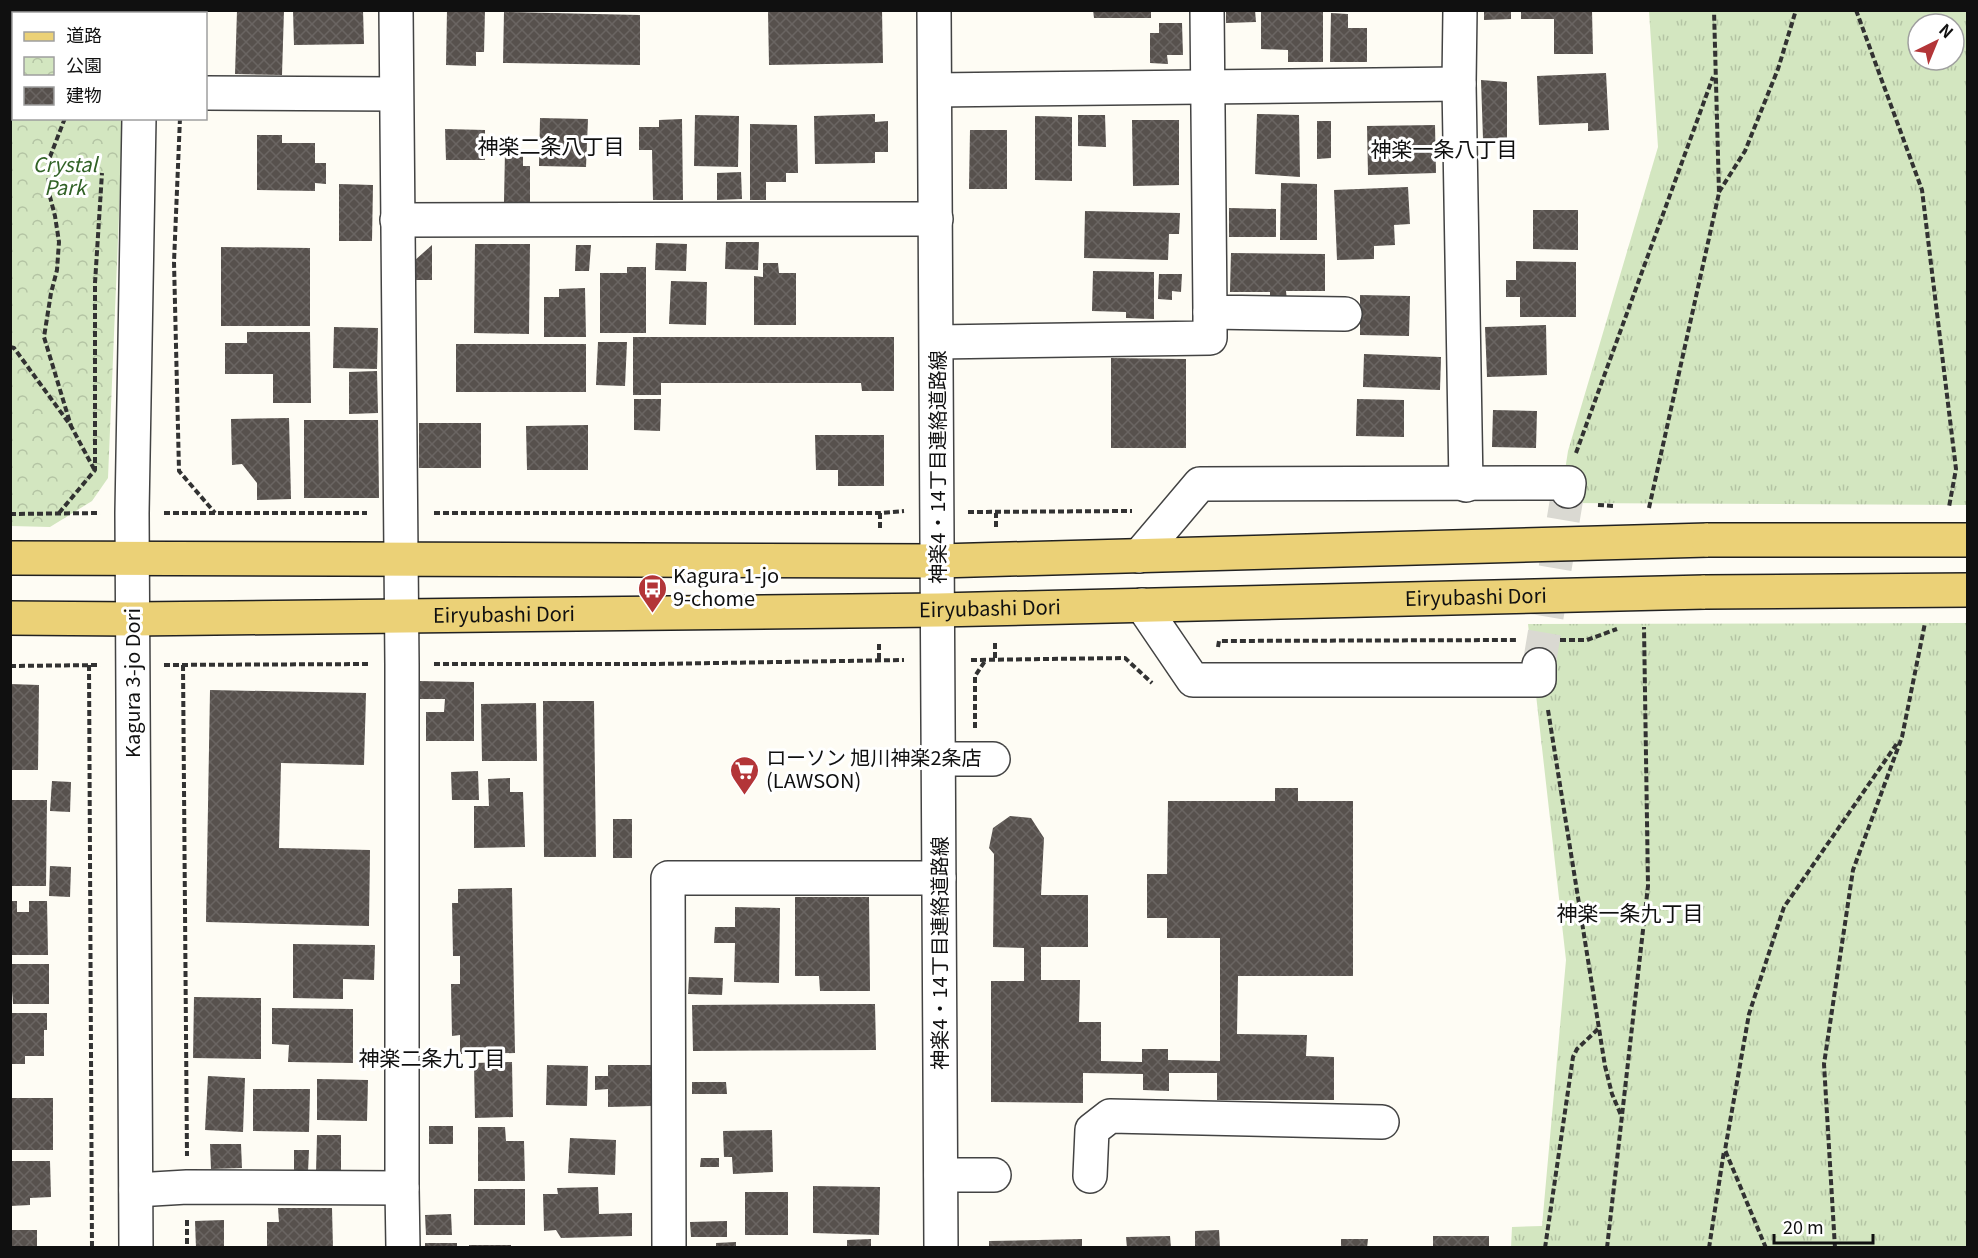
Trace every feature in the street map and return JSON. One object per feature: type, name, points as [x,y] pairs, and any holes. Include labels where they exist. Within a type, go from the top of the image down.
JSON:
[{"type":"main road","points":[[10,558],[939,561],[1708,540],[1968,540]]},
{"type":"main road","name":"Eiryubashi Dori","points":[[10,618],[133,619],[938,610],[1705,592],[1968,590]]},
{"type":"street","points":[[396,10],[404,1248]]},
{"type":"street","name":"神楽4・14丁目連絡道路線","points":[[934,10],[939,561],[941,1248]]},
{"type":"street","points":[[937,342],[1210,338],[1207,10]]},
{"type":"street","points":[[1461,10],[1466,484]]},
{"type":"street","points":[[935,90],[1208,85],[1460,84]]},
{"type":"street","points":[[207,93],[396,94]]},
{"type":"street","name":"Kagura 3-jo Dori","points":[[136,1248],[132,513],[139,120]]},
{"type":"street","points":[[397,220],[936,219]]},
{"type":"street","points":[[1210,312],[1345,314]]},
{"type":"street","points":[[1138,555],[1200,484],[1466,484],[1568,487]]},
{"type":"street","points":[[1142,605],[1193,680],[1539,656]]},
{"type":"street","points":[[939,759],[993,759]]},
{"type":"street","points":[[669,1248],[668,878],[939,878]]},
{"type":"street","points":[[1090,1176],[1092,1130],[1110,1116],[1382,1122]]},
{"type":"street","points":[[941,1175],[994,1175]]},
{"type":"street","points":[[136,1190],[187,1187],[402,1188]]},
{"type":"path","points":[[1649,509],[1719,193],[1713,10]]},
{"type":"path","points":[[1719,193],[1745,151],[1778,69],[1796,10]]},
{"type":"path","points":[[1568,487],[1573,462],[1715,72]]},
{"type":"path","points":[[64,120],[48,162],[49,193],[58,242],[57,270],[44,338],[71,426]]},
{"type":"path","points":[[180,120],[174,262],[179,471],[215,513]]},
{"type":"path","points":[[59,513],[95,470],[95,283],[102,165]]},
{"type":"path","points":[[10,347],[14,348],[71,426],[95,470]]},
{"type":"path","points":[[10,514],[1135,511]]},
{"type":"path","points":[[1607,1248],[1648,886],[1644,619]]},
{"type":"path","points":[[1219,641],[1539,656],[1625,626]]},
{"type":"path","points":[[1539,656],[1599,1028],[1612,1094],[1621,1116]]},
{"type":"path","points":[[10,666],[655,664],[1125,658],[1159,690]]},
{"type":"path","points":[[975,676],[986,660]]},
{"type":"path","points":[[183,664],[187,1248]]},
{"type":"path","points":[[89,665],[92,1248]]},
{"type":"path","points":[[1709,1248],[1749,1014],[1785,907],[1902,737]]},
{"type":"path","points":[[1545,1248],[1573,1057],[1577,1049],[1599,1028]]},
{"type":"path","points":[[1725,1150],[1766,1248]]},
{"type":"green space","name":"Crystal Park","points":[[11,11],[128,11],[12,12],[12,120],[123,120],[108,478],[92,501],[50,527],[11,526]]},
{"type":"green space","points":[[1649,11],[1967,11],[1967,505],[1560,503],[1568,451],[1658,147]]},
{"type":"green space","points":[[1967,623],[1967,1247],[1511,1248],[1512,1227],[1542,1226],[1566,960],[1528,624]]},
{"type":"building","points":[[237,10],[284,10],[282,75],[235,74]]},
{"type":"building","points":[[293,10],[363,10],[364,44],[294,45]]},
{"type":"building","points":[[447,10],[485,10],[484,52],[476,52],[476,66],[446,65]]},
{"type":"building","points":[[768,10],[882,10],[883,63],[769,65]]},
{"type":"building","points":[[1093,10],[1151,10],[1151,18],[1094,18]]},
{"type":"building","points":[[1226,10],[1255,10],[1256,22],[1226,23]]},
{"type":"building","points":[[1484,10],[1511,10],[1511,19],[1484,20]]},
{"type":"building","points":[[1521,10],[1592,10],[1593,54],[1554,54],[1554,19],[1521,19]]},
{"type":"building","points":[[504,12],[640,15],[640,65],[503,63]]},
{"type":"building","points":[[1261,12],[1323,12],[1323,62],[1288,62],[1288,50],[1261,49]]},
{"type":"building","points":[[1331,13],[1348,14],[1348,28],[1367,28],[1367,62],[1330,62]]},
{"type":"building","points":[[1159,23],[1182,23],[1183,55],[1167,55],[1168,64],[1150,63],[1150,33],[1159,33]]},
{"type":"building","points":[[1606,73],[1609,130],[1588,131],[1588,123],[1539,125],[1537,76]]},
{"type":"building","points":[[1481,80],[1507,82],[1507,138],[1483,139]]},
{"type":"building","points":[[875,114],[875,122],[888,121],[888,152],[875,152],[875,163],[815,164],[814,116]]},
{"type":"building","points":[[1257,114],[1299,115],[1300,177],[1255,174]]},
{"type":"building","points":[[695,115],[739,116],[738,167],[694,166]]},
{"type":"building","points":[[1078,115],[1105,115],[1106,147],[1078,146]]},
{"type":"building","points":[[1035,116],[1072,117],[1072,181],[1035,180]]},
{"type":"building","points":[[540,118],[588,119],[586,167],[539,166]]},
{"type":"building","points":[[682,119],[683,200],[653,200],[652,150],[639,150],[639,127],[659,127],[659,120]]},
{"type":"building","points":[[1132,120],[1179,120],[1179,185],[1133,186]]},
{"type":"building","points":[[1317,121],[1331,121],[1331,158],[1317,159]]},
{"type":"building","points":[[750,124],[797,125],[798,173],[786,173],[786,182],[766,182],[766,200],[750,200]]},
{"type":"building","points":[[1435,125],[1436,173],[1368,175],[1367,126]]},
{"type":"building","points":[[445,129],[485,130],[485,160],[446,160]]},
{"type":"building","points":[[970,130],[1007,130],[1007,189],[969,189]]},
{"type":"building","points":[[257,135],[282,135],[282,143],[315,143],[315,163],[326,163],[326,184],[315,183],[315,191],[257,190]]},
{"type":"building","points":[[505,151],[523,151],[523,166],[530,166],[530,202],[504,202]]},
{"type":"building","points":[[741,172],[742,199],[717,200],[717,173]]},
{"type":"building","points":[[1281,183],[1317,184],[1317,240],[1280,240]]},
{"type":"building","points":[[339,184],[373,185],[372,241],[339,241]]},
{"type":"building","points":[[1408,187],[1410,224],[1394,225],[1395,245],[1374,246],[1374,259],[1337,260],[1334,190]]},
{"type":"building","points":[[1229,208],[1276,209],[1276,237],[1229,237]]},
{"type":"building","points":[[1533,210],[1578,210],[1578,250],[1533,249]]},
{"type":"building","points":[[1085,211],[1180,213],[1179,234],[1169,234],[1168,260],[1084,258]]},
{"type":"building","points":[[726,242],[759,242],[758,270],[725,269]]},
{"type":"building","points":[[656,243],[687,244],[686,271],[655,270]]},
{"type":"building","points":[[475,244],[530,244],[529,334],[474,333]]},
{"type":"building","points":[[432,245],[432,280],[414,280],[414,261]]},
{"type":"building","points":[[576,245],[591,245],[589,271],[575,271]]},
{"type":"building","points":[[221,247],[310,248],[310,326],[221,326]]},
{"type":"building","points":[[1231,253],[1325,254],[1325,291],[1286,291],[1287,301],[1270,301],[1270,292],[1230,292]]},
{"type":"building","points":[[1516,261],[1576,262],[1576,317],[1520,317],[1520,297],[1506,297],[1506,280],[1516,280]]},
{"type":"building","points":[[763,263],[778,263],[779,273],[796,273],[796,325],[754,325],[754,276],[763,277]]},
{"type":"building","points":[[627,267],[646,267],[646,333],[600,333],[600,273],[627,273]]},
{"type":"building","points":[[1093,271],[1154,272],[1154,319],[1126,318],[1126,312],[1092,311]]},
{"type":"building","points":[[1159,274],[1182,274],[1181,292],[1172,291],[1172,300],[1158,299]]},
{"type":"building","points":[[671,281],[707,282],[706,325],[669,324]]},
{"type":"building","points":[[585,288],[586,337],[544,337],[544,297],[559,297],[559,289]]},
{"type":"building","points":[[1360,295],[1410,296],[1409,336],[1360,335]]},
{"type":"building","points":[[1546,325],[1547,375],[1487,377],[1485,327]]},
{"type":"building","points":[[334,327],[378,328],[377,369],[333,368]]},
{"type":"building","points":[[247,332],[310,332],[311,403],[273,403],[273,374],[225,374],[225,343],[247,343]]},
{"type":"building","points":[[633,337],[894,337],[894,391],[862,391],[861,383],[661,383],[661,395],[633,395]]},
{"type":"building","points":[[598,342],[627,342],[625,386],[596,385]]},
{"type":"building","points":[[456,344],[586,344],[586,392],[456,392]]},
{"type":"building","points":[[1364,354],[1441,357],[1440,390],[1363,387]]},
{"type":"building","points":[[1111,358],[1186,359],[1186,448],[1111,448]]},
{"type":"building","points":[[377,371],[378,413],[349,414],[349,372]]},
{"type":"building","points":[[634,399],[661,399],[660,431],[634,430]]},
{"type":"building","points":[[1357,399],[1404,400],[1404,437],[1356,436]]},
{"type":"building","points":[[1493,410],[1537,411],[1536,448],[1492,447]]},
{"type":"building","points":[[289,418],[291,499],[257,500],[257,483],[242,464],[232,465],[231,419]]},
{"type":"building","points":[[304,420],[378,420],[379,498],[304,498]]},
{"type":"building","points":[[419,423],[481,423],[481,468],[419,468]]},
{"type":"building","points":[[588,425],[588,470],[527,470],[526,426]]},
{"type":"building","points":[[815,435],[884,435],[884,486],[838,486],[838,470],[816,470]]},
{"type":"building","points":[[418,681],[474,682],[474,741],[426,741],[426,712],[444,712],[445,699],[418,699]]},
{"type":"building","points":[[10,684],[39,685],[38,770],[10,770]]},
{"type":"building","points":[[210,690],[366,693],[364,765],[281,763],[279,848],[370,850],[369,926],[206,922]]},
{"type":"building","points":[[543,701],[594,701],[596,857],[544,857]]},
{"type":"building","points":[[536,703],[537,761],[482,761],[481,704]]},
{"type":"building","points":[[478,771],[479,800],[452,800],[451,772]]},
{"type":"building","points":[[510,778],[510,792],[523,792],[525,847],[474,848],[474,806],[489,806],[488,779]]},
{"type":"building","points":[[52,781],[71,782],[70,812],[50,811]]},
{"type":"building","points":[[1275,788],[1298,788],[1298,801],[1353,801],[1353,976],[1238,976],[1237,1034],[1307,1035],[1306,1056],[1334,1057],[1334,1100],[1217,1100],[1217,1073],[1169,1073],[1169,1091],[1143,1090],[1143,1074],[1083,1073],[1083,1103],[991,1102],[991,981],[1024,981],[1024,948],[993,947],[994,854],[989,848],[993,828],[1010,816],[1031,818],[1044,838],[1041,895],[1088,895],[1088,947],[1041,947],[1041,980],[1080,980],[1079,1022],[1101,1022],[1101,1061],[1142,1062],[1142,1049],[1168,1049],[1168,1060],[1220,1061],[1220,938],[1167,938],[1167,918],[1147,918],[1147,874],[1167,874],[1168,801],[1275,801]]},
{"type":"building","points":[[10,800],[47,800],[46,886],[10,886]]},
{"type":"building","points":[[613,819],[632,819],[632,858],[613,858]]},
{"type":"building","points":[[50,866],[71,867],[70,897],[49,896]]},
{"type":"building","points":[[512,888],[515,1053],[460,1054],[460,1035],[452,1036],[451,984],[460,984],[460,956],[453,956],[452,903],[458,903],[458,889]]},
{"type":"building","points":[[795,897],[869,897],[870,991],[820,991],[819,976],[795,976]]},
{"type":"building","points":[[10,901],[17,901],[17,912],[29,912],[29,901],[47,901],[48,955],[10,955]]},
{"type":"building","points":[[735,907],[780,908],[779,983],[734,982],[735,943],[714,943],[715,927],[735,927]]},
{"type":"building","points":[[293,944],[375,945],[374,980],[343,979],[343,999],[293,998]]},
{"type":"building","points":[[10,964],[49,964],[49,1004],[13,1004]]},
{"type":"building","points":[[689,977],[723,978],[722,995],[688,994]]},
{"type":"building","points":[[194,997],[261,998],[261,1059],[193,1058]]},
{"type":"building","points":[[875,1004],[876,1050],[693,1051],[692,1005]]},
{"type":"building","points":[[272,1008],[353,1009],[353,1063],[288,1062],[289,1045],[272,1044]]},
{"type":"building","points":[[10,1013],[47,1013],[47,1030],[44,1030],[44,1056],[25,1056],[25,1064],[10,1064]]},
{"type":"building","points":[[512,1062],[513,1117],[475,1118],[474,1063]]},
{"type":"building","points":[[547,1065],[588,1066],[587,1106],[546,1105]]},
{"type":"building","points":[[608,1065],[651,1065],[652,1106],[608,1107],[608,1089],[595,1090],[595,1076],[608,1076]]},
{"type":"building","points":[[208,1076],[245,1078],[243,1132],[205,1130]]},
{"type":"building","points":[[317,1079],[368,1080],[367,1121],[317,1120]]},
{"type":"building","points":[[692,1082],[726,1082],[727,1094],[692,1094]]},
{"type":"building","points":[[253,1089],[310,1089],[309,1132],[253,1131]]},
{"type":"building","points":[[10,1098],[53,1098],[53,1150],[11,1150]]},
{"type":"building","points":[[429,1126],[453,1126],[453,1144],[429,1144]]},
{"type":"building","points":[[478,1127],[505,1127],[506,1141],[524,1141],[525,1181],[478,1181]]},
{"type":"building","points":[[772,1130],[773,1172],[733,1174],[732,1157],[724,1157],[723,1131]]},
{"type":"building","points":[[317,1135],[341,1135],[341,1172],[316,1172]]},
{"type":"building","points":[[570,1138],[616,1140],[615,1175],[568,1173]]},
{"type":"building","points":[[210,1144],[241,1144],[242,1168],[211,1169]]},
{"type":"building","points":[[294,1150],[309,1150],[308,1172],[294,1172]]},
{"type":"building","points":[[701,1158],[719,1158],[719,1167],[700,1167]]},
{"type":"building","points":[[10,1161],[50,1161],[51,1197],[30,1198],[30,1205],[10,1206]]},
{"type":"building","points":[[813,1186],[880,1187],[879,1235],[813,1233]]},
{"type":"building","points":[[598,1187],[599,1214],[632,1213],[632,1236],[561,1238],[556,1230],[544,1231],[543,1194],[558,1194],[557,1188]]},
{"type":"building","points":[[474,1189],[525,1189],[525,1225],[474,1225]]},
{"type":"building","points":[[745,1192],[788,1192],[788,1235],[745,1235]]},
{"type":"building","points":[[278,1208],[332,1208],[333,1248],[267,1248],[267,1222],[279,1222]]},
{"type":"building","points":[[451,1214],[452,1235],[426,1235],[425,1215]]},
{"type":"building","points":[[224,1220],[224,1248],[196,1248],[195,1221]]},
{"type":"building","points":[[727,1221],[727,1237],[691,1237],[690,1222]]},
{"type":"building","points":[[10,1230],[37,1230],[37,1248],[10,1248]]},
{"type":"building","points":[[1219,1230],[1220,1248],[1195,1248],[1195,1231]]},
{"type":"building","points":[[1170,1236],[1171,1248],[1127,1248],[1126,1237]]},
{"type":"building","points":[[1433,1236],[1489,1236],[1489,1248],[1433,1248]]},
{"type":"building","points":[[871,1239],[871,1248],[847,1248],[847,1240]]},
{"type":"building","points":[[1082,1239],[1082,1248],[989,1248],[989,1241]]},
{"type":"building","points":[[1341,1239],[1368,1239],[1367,1248],[1341,1248]]},
{"type":"building","points":[[736,1242],[736,1248],[716,1248],[716,1243]]},
{"type":"building","points":[[425,1243],[457,1243],[457,1248],[425,1248]]},
{"type":"building","points":[[469,1245],[511,1245],[511,1248],[469,1248]]},
{"type":"tunnel","points":[[1539,665],[1568,491]]},
{"type":"place","name":"Kagura 1-jo 9-chome","points":[[652,614]]},
{"type":"place","name":"ローソン 旭川神楽2条店 (LAWSON)","points":[[745,796]]},
{"type":"district","name":"神楽二条八丁目","points":[[551,147]]},
{"type":"district","name":"神楽一条八丁目","points":[[1444,150]]},
{"type":"district","name":"神楽一条九丁目","points":[[1630,914]]},
{"type":"district","name":"神楽二条九丁目","points":[[432,1059]]}]
